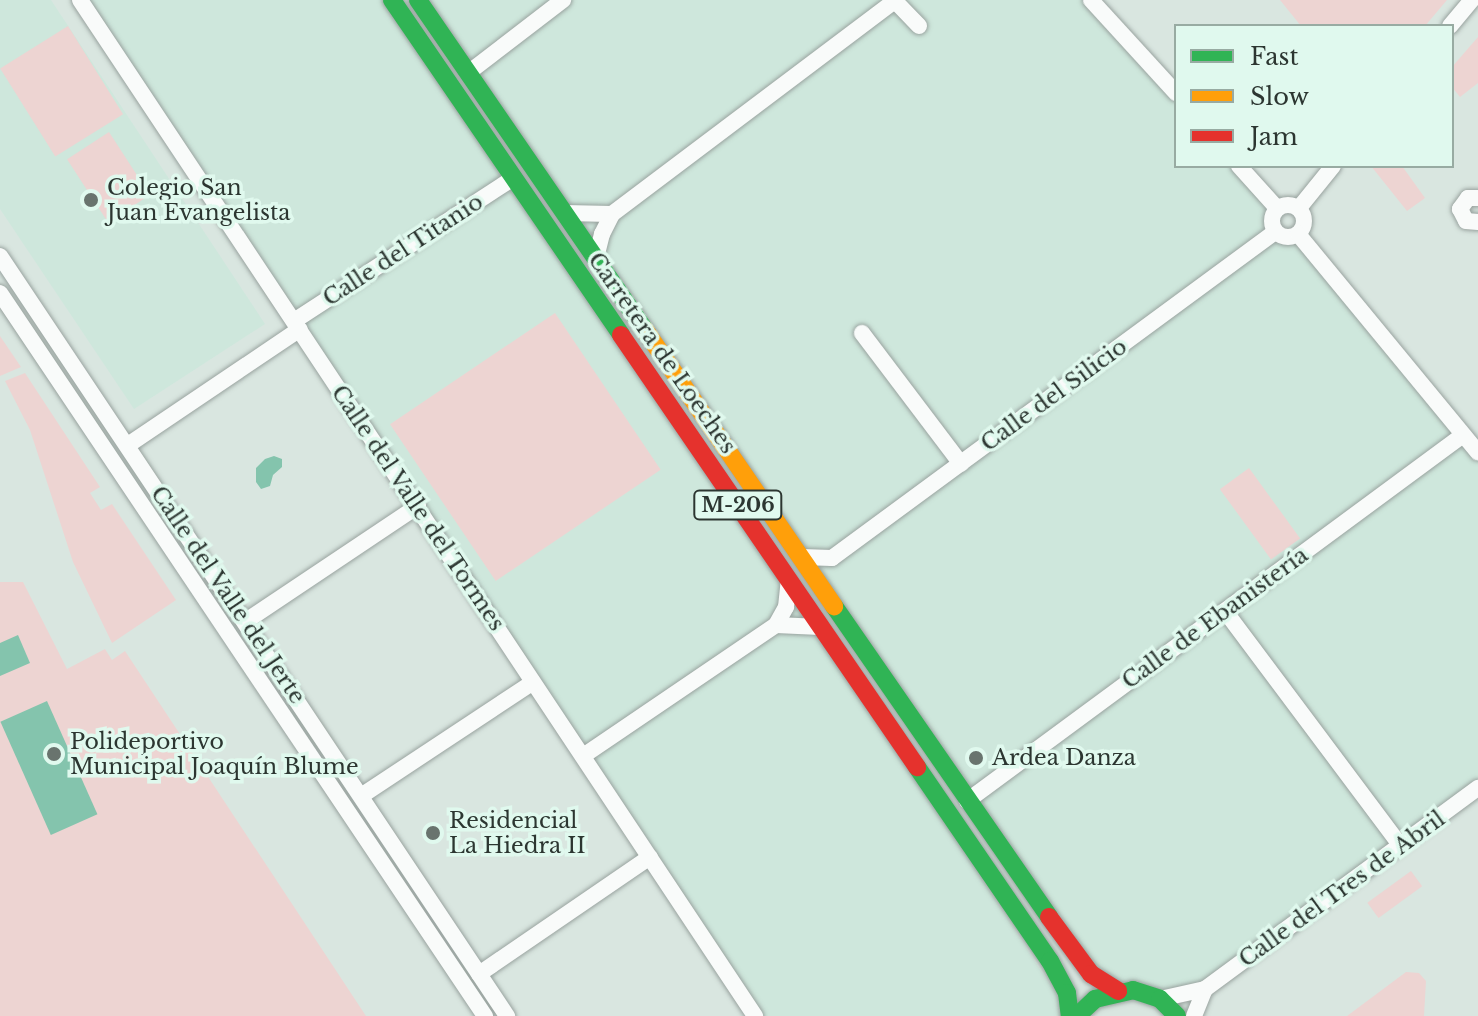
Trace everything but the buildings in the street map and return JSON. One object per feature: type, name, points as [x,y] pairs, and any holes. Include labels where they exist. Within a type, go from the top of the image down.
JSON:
[{"type":"main road","name":"Carretera de Loeches","points":[[392,0],[1050,961],[1067,993],[1070,1016]]},
{"type":"main road","name":"Carretera de Loeches","points":[[418,0],[1076,956],[1091,974],[1118,991]]},
{"type":"main road","name":"M-206","points":[[1118,991],[1133,990],[1160,999]]},
{"type":"main road","points":[[1077,1016],[1095,999],[1118,991]]},
{"type":"main road","points":[[1160,999],[1177,1016]]},
{"type":"street","name":"Calle del Valle del Tormes","points":[[80,0],[755,1016]]},
{"type":"street","points":[[468,73],[563,0]]},
{"type":"street","points":[[596,258],[602,234],[612,214],[894,0],[919,26]]},
{"type":"street","points":[[1091,0],[1174,91]]},
{"type":"street","points":[[1452,24],[1472,0]]},
{"type":"street","points":[[1241,168],[1277,208]]},
{"type":"street","points":[[1299,208],[1331,168]]},
{"type":"street","name":"Calle del Titanio","points":[[128,445],[297,325],[512,179]]},
{"type":"street","points":[[1476,228],[1466,221],[1460,209],[1468,198],[1478,198]]},
{"type":"street","points":[[1284,204],[1299,208],[1304,217],[1298,234],[1290,237],[1275,232],[1272,216],[1277,208],[1284,204]]},
{"type":"street","points":[[565,213],[612,214]]},
{"type":"street","name":"Calle del Silicio","points":[[832,558],[1275,232]]},
{"type":"street","points":[[1298,234],[1478,452]]},
{"type":"street","name":"Calle del Valle del Jerte","points":[[0,256],[507,1016]]},
{"type":"street","name":"Calle del Valle del Jerte","points":[[0,293],[485,1016]]},
{"type":"street","points":[[862,333],[961,464]]},
{"type":"street","name":"Calle de Ebanistería","points":[[967,801],[1463,435]]},
{"type":"street","points":[[246,621],[418,506]]},
{"type":"street","points":[[802,557],[832,558],[826,589]]},
{"type":"street","points":[[583,756],[776,625],[786,607],[789,580]]},
{"type":"street","points":[[1225,611],[1400,845]]},
{"type":"street","points":[[776,625],[820,627]]},
{"type":"street","points":[[361,796],[533,682]]},
{"type":"street","name":"Calle del Tres de Abril","points":[[1160,999],[1205,989],[1478,788]]},
{"type":"street","points":[[479,974],[650,857]]},
{"type":"street","points":[[1194,1016],[1205,989]]},
{"type":"shaded area","name":"Colegio San Juan Evangelista","points":[[0,0],[51,0],[265,324],[134,409],[0,209]]},
{"type":"shaded area","points":[[80,0],[392,0],[789,580],[1070,1016],[755,1016]]},
{"type":"shaded area","points":[[418,0],[1091,0],[1174,91],[1174,168],[1241,168],[1277,208],[1272,217],[1275,232],[1290,237],[1298,234],[1478,452],[1478,788],[1205,989],[1179,996],[1091,974]]},
{"type":"shaded area","points":[[1280,0],[1447,0],[1427,24],[1299,24]]},
{"type":"shaded area","points":[[68,26],[123,114],[55,157],[0,68]]},
{"type":"shaded area","points":[[1478,37],[1478,83],[1460,97],[1454,90],[1454,65]]},
{"type":"shaded area","points":[[109,132],[150,195],[108,222],[67,159]]},
{"type":"shaded area","points":[[1373,168],[1403,168],[1425,198],[1407,211]]},
{"type":"shaded area","points":[[555,313],[661,470],[496,581],[390,424]]},
{"type":"shaded area","points":[[0,336],[21,367],[0,376]]},
{"type":"shaded area","points":[[25,373],[100,487],[90,493],[101,510],[112,504],[176,600],[112,643],[73,562],[30,430],[5,381]]},
{"type":"shaded area","points":[[274,456],[282,459],[282,467],[273,475],[270,486],[261,489],[256,482],[256,468],[265,459]]},
{"type":"shaded area","points":[[1249,468],[1300,538],[1271,560],[1220,489]]},
{"type":"shaded area","name":"Polideportivo Municipal Joaquín Blume","points":[[0,582],[23,582],[67,669],[105,649],[112,660],[125,651],[366,1016],[0,1016]]},
{"type":"shaded area","points":[[18,635],[30,663],[0,676],[0,643]]},
{"type":"shaded area","points":[[47,701],[97,814],[51,835],[0,722]]},
{"type":"shaded area","points":[[1411,871],[1422,886],[1378,918],[1367,903]]},
{"type":"shaded area","points":[[1406,972],[1419,973],[1426,981],[1424,1016],[1347,1016]]},
{"type":"traffic: fast","points":[[392,0],[621,335]]},
{"type":"traffic: fast","points":[[418,0],[645,330]]},
{"type":"traffic: fast","points":[[834,606],[1049,917]]},
{"type":"traffic: fast","points":[[917,767],[1050,961],[1067,993],[1070,1016]]},
{"type":"traffic: fast","points":[[1077,1016],[1095,999],[1133,990],[1160,999],[1177,1016]]},
{"type":"traffic: slow","points":[[645,330],[834,606]]},
{"type":"traffic: jam","points":[[621,335],[917,767]]},
{"type":"traffic: jam","points":[[1049,917],[1091,974],[1118,991]]},
{"type":"place","name":"Colegio San Juan Evangelista","points":[[91,200]]},
{"type":"place","name":"Polideportivo Municipal Joaquín Blume","points":[[54,754]]},
{"type":"place","name":"Ardea Danza","points":[[976,758]]},
{"type":"place","name":"Residencial La Hiedra II","points":[[433,833]]}]
